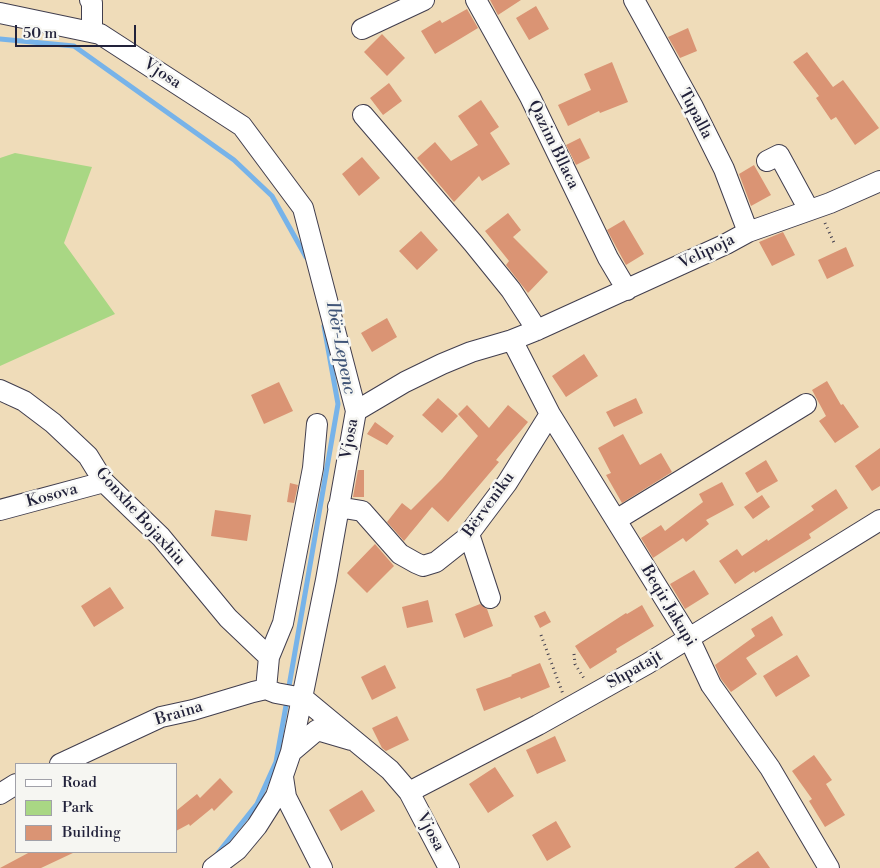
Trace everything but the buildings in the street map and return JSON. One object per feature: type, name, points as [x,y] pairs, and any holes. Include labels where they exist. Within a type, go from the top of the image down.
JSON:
[{"type":"street","points":[[90,0],[92,3],[92,32]]},
{"type":"street","points":[[362,29],[424,0]]},
{"type":"street","name":"Qazim Bllaca","points":[[476,0],[530,97],[608,258],[627,290]]},
{"type":"street","name":"Tupalla","points":[[634,0],[692,105],[716,153],[748,232]]},
{"type":"street","name":"Vjosa","points":[[0,13],[100,34],[242,126],[303,208],[356,411],[304,698],[390,770],[409,792],[449,868]]},
{"type":"street","points":[[363,115],[479,250],[511,290],[537,330]]},
{"type":"street","points":[[767,162],[779,155],[814,209]]},
{"type":"street","name":"Velipoja","points":[[356,411],[405,382],[442,364],[471,352],[512,340],[537,330],[627,290],[748,232],[814,209],[880,181]]},
{"type":"street","name":"Beqir Jakupi","points":[[512,340],[550,414],[689,638],[711,685],[770,768],[830,868]]},
{"type":"street","name":"Gonxhe Bojaxhiu","points":[[0,390],[24,401],[53,423],[88,456],[104,482],[161,536],[228,618],[269,657]]},
{"type":"street","points":[[616,520],[806,404]]},
{"type":"street","name":"Bërveniku","points":[[338,507],[362,511],[400,554],[423,566],[436,562],[465,540],[507,483],[550,414]]},
{"type":"street","points":[[271,691],[269,657],[285,614],[314,468],[317,424]]},
{"type":"street","name":"Kosova","points":[[0,510],[104,482]]},
{"type":"street","name":"Shpatajt","points":[[409,792],[593,694],[689,638],[880,520]]},
{"type":"street","points":[[469,534],[490,598]]},
{"type":"street","name":"Braina","points":[[62,763],[161,717],[193,710],[228,699],[271,691],[304,698]]},
{"type":"street","points":[[213,868],[237,850],[257,826],[276,796],[292,752],[304,698]]},
{"type":"street","points":[[292,752],[318,730],[357,741]]},
{"type":"street","points":[[283,777],[286,797],[322,868]]},
{"type":"street","points":[[0,794],[15,785]]},
{"type":"path","points":[[814,209],[835,245]]},
{"type":"path","points":[[541,635],[568,708]]},
{"type":"path","points":[[574,654],[575,664],[593,694]]},
{"type":"green space","points":[[15,153],[92,167],[64,243],[115,314],[0,366],[0,158]]},
{"type":"waterway","name":"Ibër-Lepenc","points":[[0,39],[74,46],[234,160],[272,196],[306,257]]},
{"type":"waterway","name":"Ibër-Lepenc","points":[[288,692],[338,404],[324,326]]},
{"type":"waterway","name":"Ibër-Lepenc","points":[[218,853],[257,804],[276,762],[287,700]]}]
